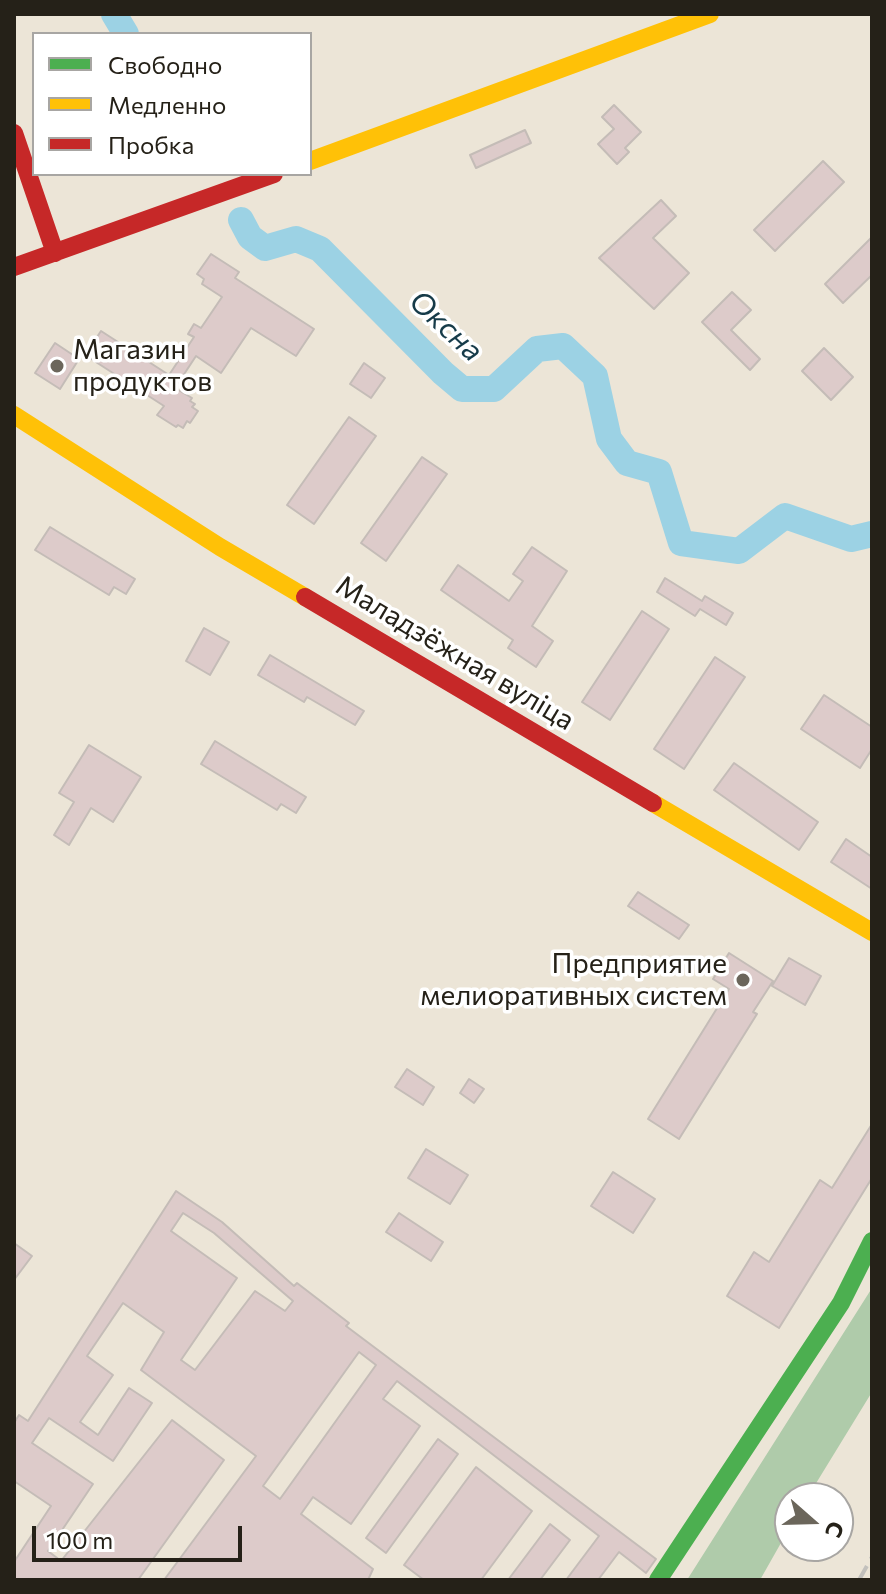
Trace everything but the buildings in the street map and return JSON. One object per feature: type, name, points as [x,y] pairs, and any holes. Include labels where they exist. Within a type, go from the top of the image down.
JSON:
[{"type":"street","points":[[312,160],[710,14]]},
{"type":"street","points":[[14,133],[55,253]]},
{"type":"street","points":[[14,267],[268,176]]},
{"type":"street","name":"Маладзёжная вуліца","points":[[14,415],[220,547],[872,932]]},
{"type":"street","points":[[658,1580],[841,1303],[872,1241]]},
{"type":"green space","points":[[872,1288],[872,1392],[817,1482],[774,1482],[774,1555],[760,1580],[687,1580]]},
{"type":"waterway","name":"Оксна","points":[[114,14],[125,32]]},
{"type":"waterway","name":"Оксна","points":[[241,220],[250,237],[265,248],[296,239],[320,249],[462,389],[494,389],[537,349],[563,346],[595,376],[609,439],[627,463],[659,472],[681,543],[739,551],[785,516],[851,539],[872,534]]},
{"type":"railway","points":[[859,1580],[872,1557]]},
{"type":"traffic: fast","points":[[658,1580],[841,1303],[872,1241]]},
{"type":"traffic: slow","points":[[312,160],[710,14]]},
{"type":"traffic: slow","points":[[14,415],[220,547],[305,597]]},
{"type":"traffic: slow","points":[[653,803],[872,932]]},
{"type":"traffic: jam","points":[[14,133],[55,253]]},
{"type":"traffic: jam","points":[[14,267],[268,176]]},
{"type":"traffic: jam","points":[[305,597],[653,803]]},
{"type":"place","name":"Магазин продуктов","points":[[57,366]]},
{"type":"place","name":"Предприятие мелиоративных систем","points":[[743,980]]}]
